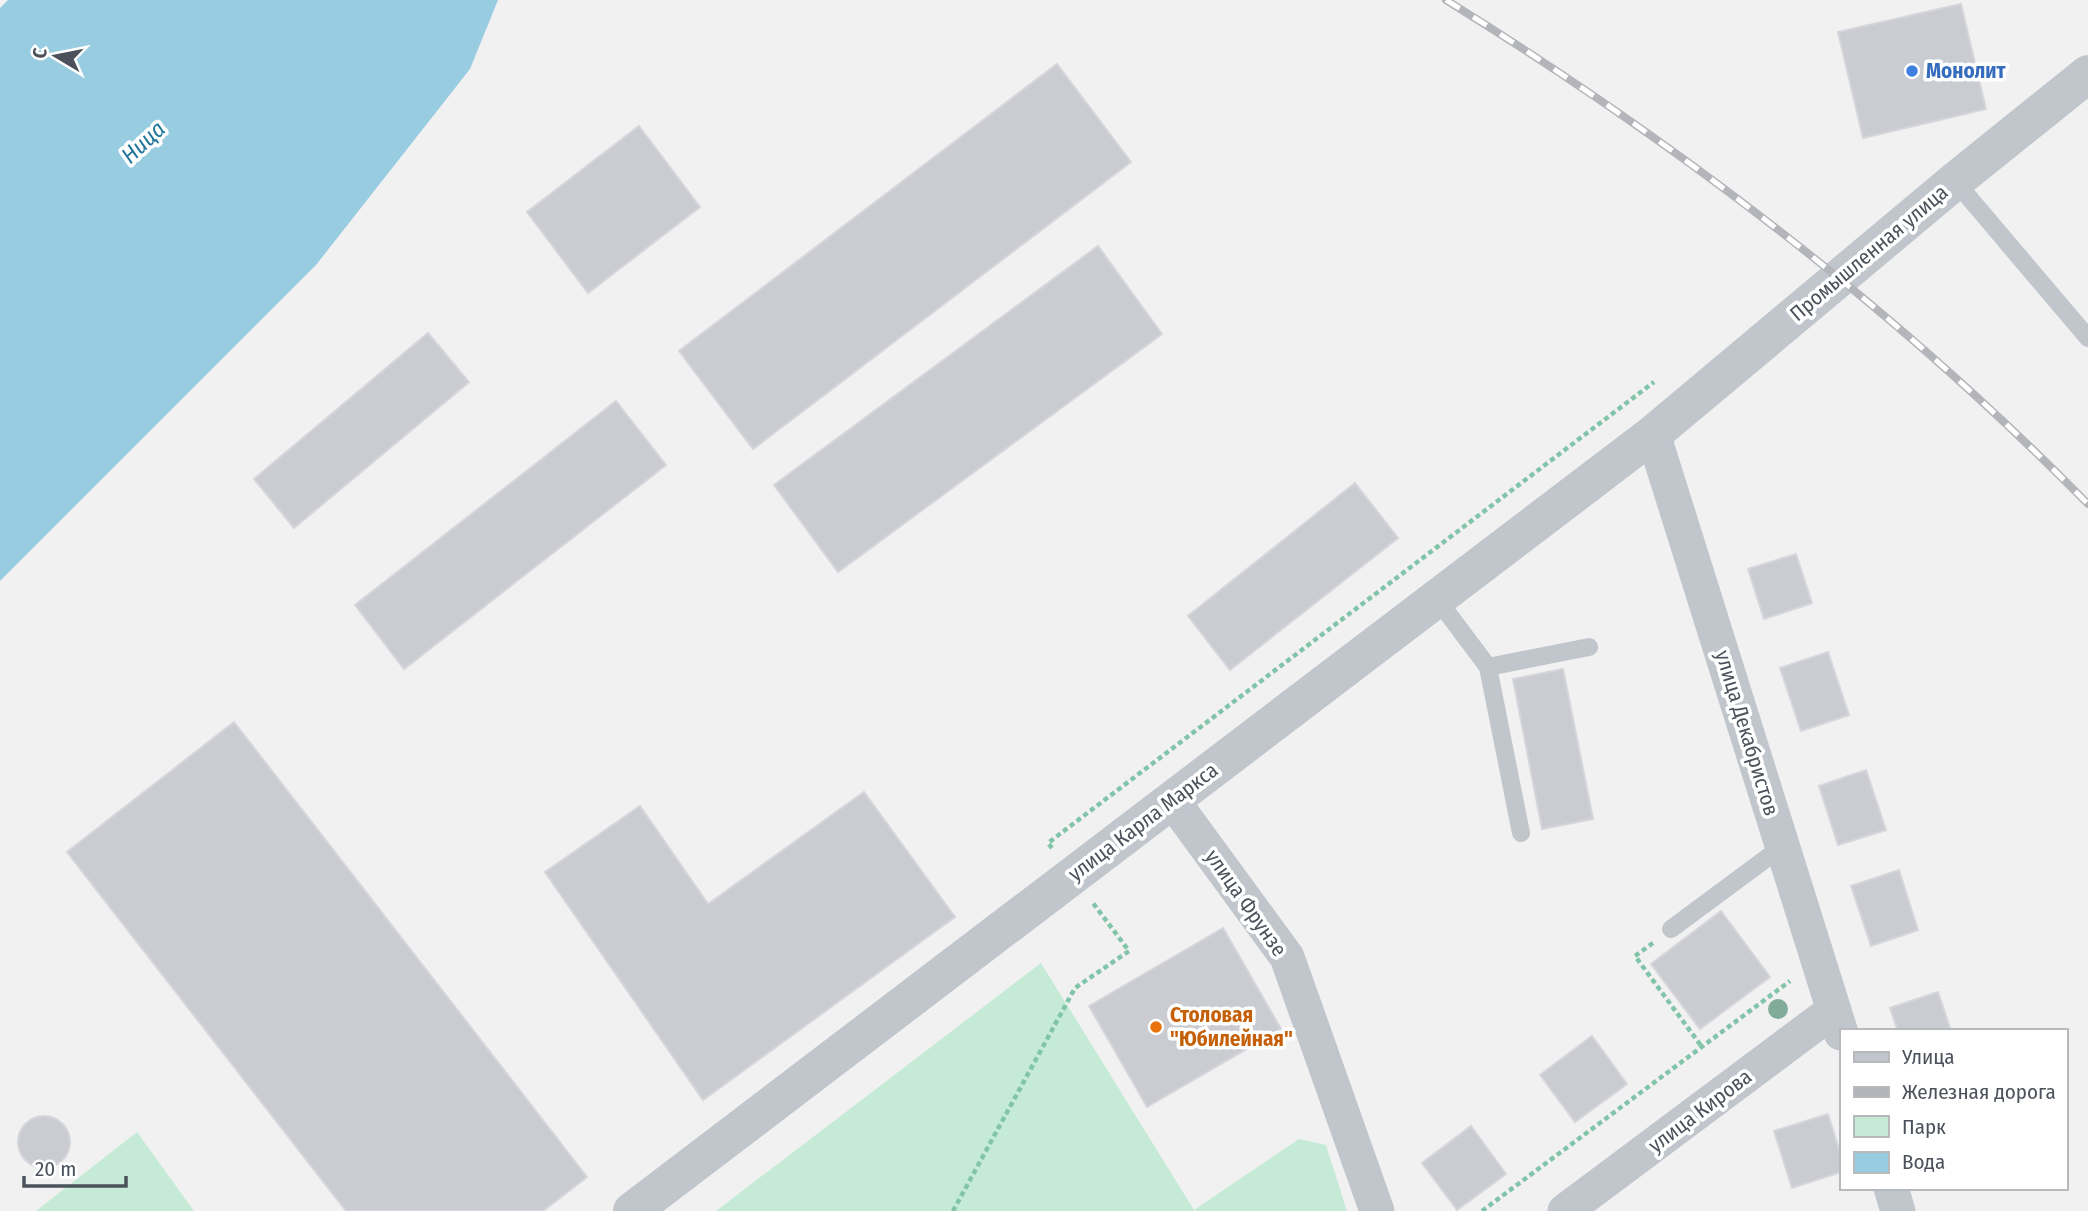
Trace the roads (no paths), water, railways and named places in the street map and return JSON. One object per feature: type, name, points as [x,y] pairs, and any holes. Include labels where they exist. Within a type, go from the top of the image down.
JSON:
[{"type":"street","name":"Промышленная улица","points":[[1653,434],[1955,181],[2088,75]]},
{"type":"street","name":"улица Карла Маркса","points":[[632,1211],[1653,434]]},
{"type":"street","name":"улица Декабристов","points":[[1653,434],[1838,1021]]},
{"type":"street","name":"улица Фрунзе","points":[[1172,800],[1287,957],[1377,1211]]},
{"type":"street","name":"улица Кирова","points":[[1565,1211],[1838,1021]]},
{"type":"street","points":[[1892,1190],[1898,1211]]},
{"type":"lane","points":[[1955,181],[2088,338]]},
{"type":"lane","points":[[1437,599],[1489,667],[1521,833]]},
{"type":"lane","points":[[1489,667],[1589,647]]},
{"type":"lane","points":[[1671,929],[1783,846]]},
{"type":"water","name":"Ница","points":[[8,0],[498,0],[470,69],[316,265],[0,581],[0,8]]},
{"type":"railway","points":[[1446,0],[1617,112],[1782,233],[1940,364],[2088,504]]},
{"type":"place","name":"Монолит","points":[[1912,71]]},
{"type":"place","name":"Столовая \"Юбилейная\"","points":[[1156,1027]]}]
